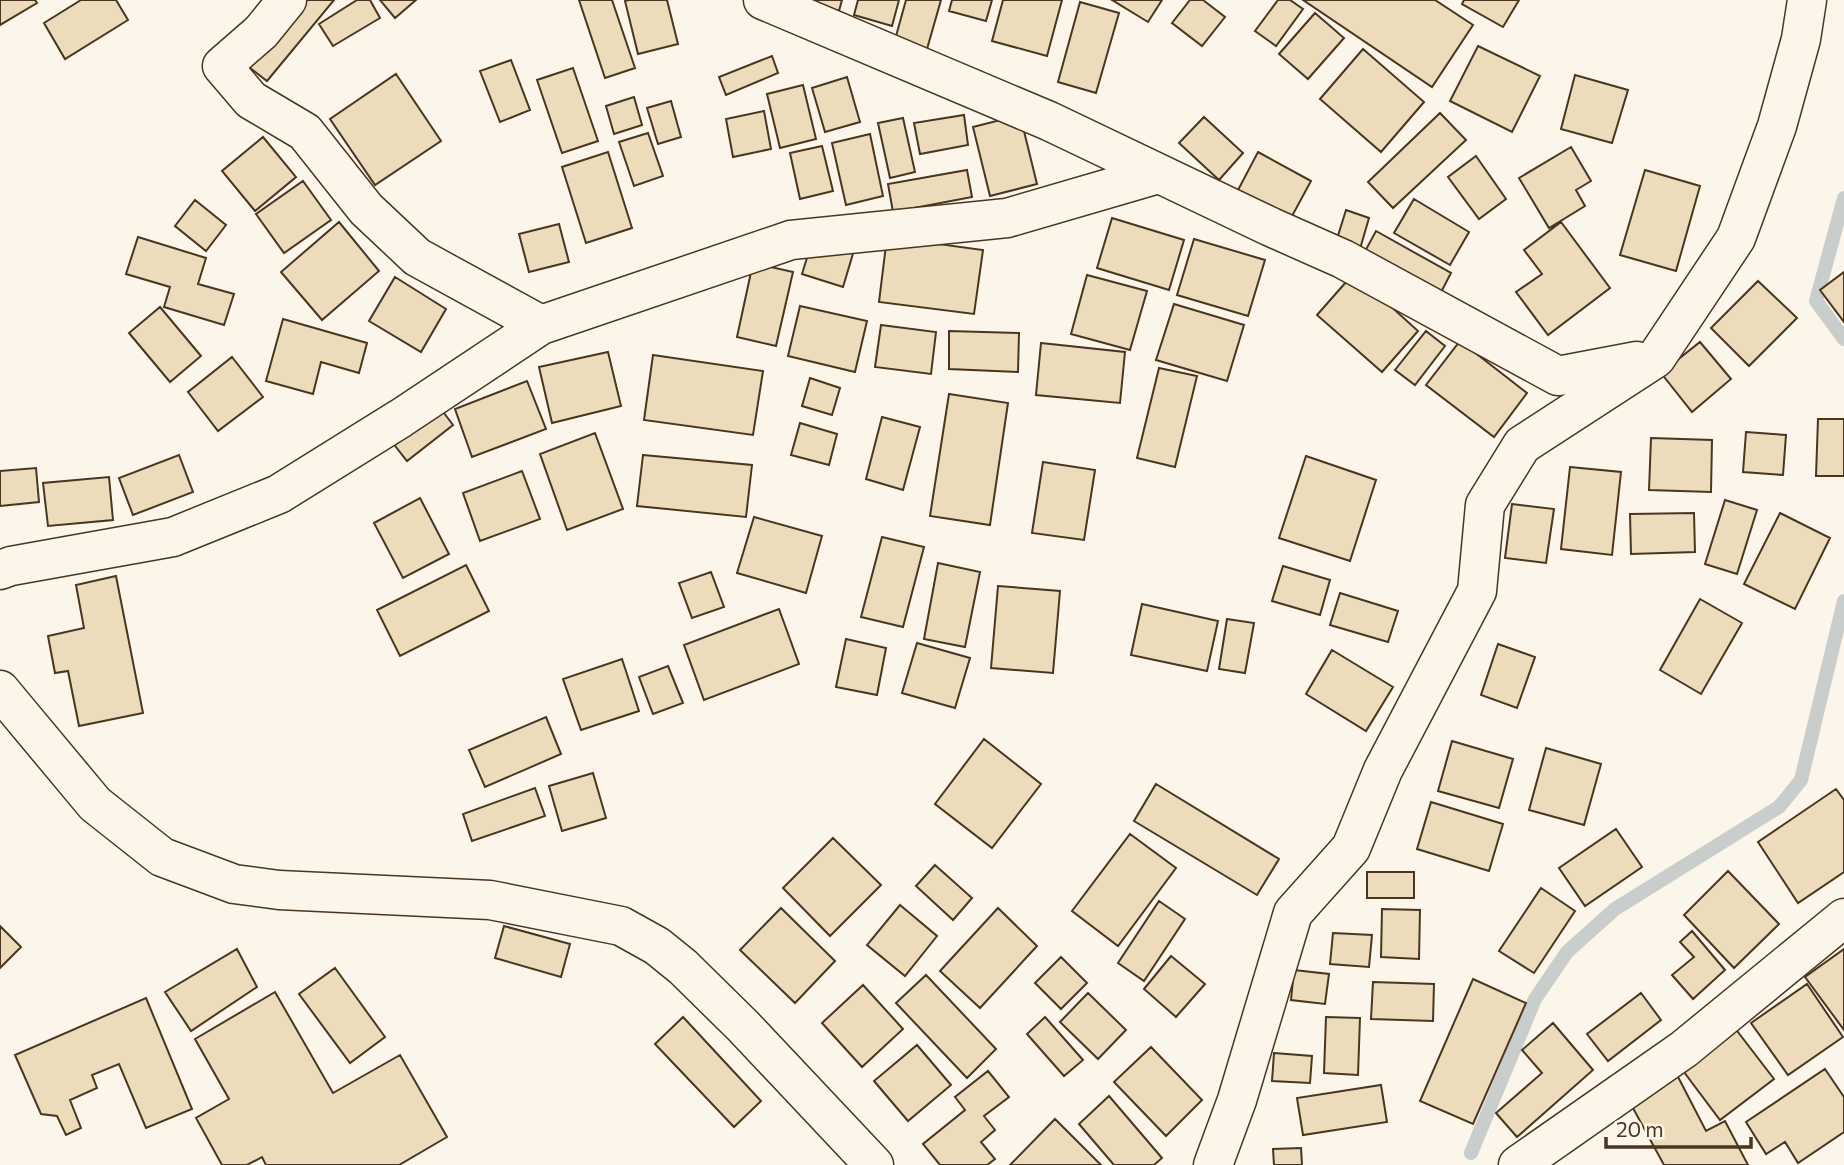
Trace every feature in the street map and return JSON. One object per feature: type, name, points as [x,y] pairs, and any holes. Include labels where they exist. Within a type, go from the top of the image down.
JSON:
[{"type":"street","points":[[287,0],[261,32],[222,65],[251,100],[305,132],[366,209],[417,257],[541,325]]},
{"type":"street","points":[[762,0],[1049,121],[1343,259],[1558,376],[1656,358]]},
{"type":"street","points":[[1213,1165],[1237,1101],[1293,913],[1351,848],[1383,770],[1477,591],[1485,505],[1522,445],[1656,358],[1736,238],[1777,126],[1801,39],[1807,0]]},
{"type":"street","points":[[0,570],[173,537],[279,494],[401,418],[541,325],[791,240],[1007,218],[1158,174]]},
{"type":"street","points":[[0,690],[95,804],[162,857],[234,884],[279,890],[490,900],[621,926],[645,939],[657,946],[700,984],[874,1165]]},
{"type":"street","points":[[1518,1165],[1684,1049],[1844,918]]},
{"type":"building","points":[[0,0],[35,0],[37,3],[0,25]]},
{"type":"building","points":[[81,0],[116,0],[128,20],[65,59],[44,23]]},
{"type":"building","points":[[300,0],[334,0],[267,81],[246,65]]},
{"type":"building","points":[[357,0],[370,0],[380,18],[333,46],[319,24]]},
{"type":"building","points":[[380,0],[416,0],[395,18]]},
{"type":"building","points":[[579,0],[612,0],[635,68],[605,78]]},
{"type":"building","points":[[667,0],[678,44],[638,54],[625,1]]},
{"type":"building","points":[[804,0],[842,0],[839,11]]},
{"type":"building","points":[[858,0],[899,0],[892,26],[854,15]]},
{"type":"building","points":[[906,0],[941,0],[925,56],[893,47]]},
{"type":"building","points":[[952,0],[992,0],[986,21],[949,11]]},
{"type":"building","points":[[1003,0],[1062,0],[1047,56],[992,41]]},
{"type":"building","points":[[1112,0],[1162,0],[1148,22]]},
{"type":"building","points":[[1190,0],[1203,0],[1225,17],[1202,46],[1172,23]]},
{"type":"building","points":[[1278,0],[1290,0],[1303,9],[1276,46],[1255,31]]},
{"type":"building","points":[[1303,0],[1435,0],[1473,25],[1432,87]]},
{"type":"building","points":[[1464,0],[1519,0],[1503,27],[1462,4]]},
{"type":"building","points":[[1080,2],[1119,13],[1096,93],[1058,82]]},
{"type":"building","points":[[1315,13],[1344,38],[1308,79],[1279,54]]},
{"type":"building","points":[[1478,46],[1540,76],[1512,132],[1450,101]]},
{"type":"building","points":[[1363,49],[1424,102],[1381,152],[1320,99]]},
{"type":"building","points":[[772,56],[778,73],[726,95],[719,77]]},
{"type":"building","points":[[511,60],[530,110],[500,122],[480,71]]},
{"type":"building","points":[[573,68],[598,141],[562,153],[537,80]]},
{"type":"building","points":[[396,74],[441,141],[375,185],[330,119]]},
{"type":"building","points":[[1575,75],[1628,90],[1612,143],[1561,129]]},
{"type":"building","points":[[847,77],[860,122],[825,132],[812,88]]},
{"type":"building","points":[[803,85],[816,139],[780,148],[767,94]]},
{"type":"building","points":[[634,97],[642,125],[614,134],[606,106]]},
{"type":"building","points":[[671,101],[681,137],[658,144],[647,108]]},
{"type":"building","points":[[764,111],[771,149],[733,157],[726,119]]},
{"type":"building","points":[[1440,113],[1466,140],[1393,208],[1368,182]]},
{"type":"building","points":[[964,115],[968,145],[920,154],[914,123]]},
{"type":"building","points":[[1020,115],[1037,184],[990,196],[973,127]]},
{"type":"building","points":[[1204,117],[1243,153],[1219,180],[1179,143]]},
{"type":"building","points":[[903,118],[915,172],[890,178],[878,123]]},
{"type":"building","points":[[648,133],[663,176],[634,186],[619,142]]},
{"type":"building","points":[[870,134],[883,196],[846,205],[832,143]]},
{"type":"building","points":[[263,137],[296,177],[255,211],[222,171]]},
{"type":"building","points":[[822,146],[833,191],[800,199],[790,153]]},
{"type":"building","points":[[1571,147],[1591,181],[1576,190],[1585,206],[1549,228],[1519,178]]},
{"type":"building","points":[[608,152],[632,228],[586,243],[562,167]]},
{"type":"building","points":[[1258,152],[1311,181],[1291,218],[1238,190]]},
{"type":"building","points":[[1476,156],[1506,199],[1479,219],[1448,177]]},
{"type":"building","points":[[967,170],[972,197],[893,212],[888,184]]},
{"type":"building","points":[[1645,170],[1700,186],[1676,271],[1620,255]]},
{"type":"building","points":[[303,181],[331,220],[284,253],[256,214]]},
{"type":"building","points":[[1414,199],[1469,232],[1450,265],[1394,233]]},
{"type":"building","points":[[195,200],[226,225],[206,251],[175,226]]},
{"type":"building","points":[[1346,210],[1369,218],[1360,249],[1336,242]]},
{"type":"building","points":[[1112,218],[1184,240],[1169,290],[1097,268]]},
{"type":"building","points":[[339,222],[379,271],[322,320],[281,272]]},
{"type":"building","points":[[1561,222],[1610,288],[1548,335],[1516,292],[1542,274],[1524,250]]},
{"type":"building","points":[[559,224],[569,262],[529,272],[519,234]]},
{"type":"building","points":[[1376,231],[1451,273],[1438,298],[1363,255]]},
{"type":"building","points":[[814,235],[855,247],[843,287],[802,274]]},
{"type":"building","points":[[138,237],[206,258],[198,284],[234,294],[224,325],[164,307],[170,287],[126,274]]},
{"type":"building","points":[[887,237],[983,250],[974,314],[879,302]]},
{"type":"building","points":[[1194,239],[1265,260],[1248,316],[1177,295]]},
{"type":"building","points":[[753,263],[793,272],[776,346],[737,337]]},
{"type":"building","points":[[1844,272],[1844,322],[1820,290]]},
{"type":"building","points":[[1354,273],[1418,331],[1382,372],[1317,315]]},
{"type":"building","points":[[1087,275],[1147,291],[1130,350],[1071,334]]},
{"type":"building","points":[[395,277],[446,309],[421,352],[369,321]]},
{"type":"building","points":[[1758,281],[1797,318],[1749,366],[1711,328]]},
{"type":"building","points":[[1174,304],[1244,325],[1227,381],[1156,360]]},
{"type":"building","points":[[800,306],[867,321],[855,372],[788,356]]},
{"type":"building","points":[[160,307],[201,356],[170,382],[129,333]]},
{"type":"building","points":[[283,319],[367,343],[359,373],[321,362],[313,394],[266,381]]},
{"type":"building","points":[[881,325],[936,332],[931,374],[875,367]]},
{"type":"building","points":[[949,331],[1019,333],[1018,372],[949,369]]},
{"type":"building","points":[[1426,331],[1445,346],[1415,385],[1395,370]]},
{"type":"building","points":[[1460,341],[1527,393],[1494,437],[1426,385]]},
{"type":"building","points":[[1700,342],[1731,379],[1692,412],[1661,373]]},
{"type":"building","points":[[1041,343],[1125,352],[1120,403],[1036,395]]},
{"type":"building","points":[[608,352],[621,406],[552,423],[539,367]]},
{"type":"building","points":[[653,355],[763,371],[753,435],[644,420]]},
{"type":"building","points":[[232,357],[263,397],[218,431],[188,392]]},
{"type":"building","points":[[1159,368],[1197,376],[1175,467],[1137,458]]},
{"type":"building","points":[[810,378],[840,388],[832,415],[802,406]]},
{"type":"building","points":[[527,381],[546,429],[472,457],[455,409]]},
{"type":"building","points":[[949,394],[1008,403],[990,525],[930,516]]},
{"type":"building","points":[[438,405],[453,425],[407,461],[392,442]]},
{"type":"building","points":[[882,417],[920,427],[903,490],[866,479]]},
{"type":"building","points":[[1818,419],[1844,419],[1844,476],[1816,476]]},
{"type":"building","points":[[800,423],[837,434],[829,465],[791,455]]},
{"type":"building","points":[[1746,432],[1786,435],[1783,475],[1743,472]]},
{"type":"building","points":[[595,433],[623,509],[567,530],[540,454]]},
{"type":"building","points":[[1651,438],[1712,440],[1711,492],[1649,490]]},
{"type":"building","points":[[179,455],[193,492],[133,515],[119,478]]},
{"type":"building","points":[[643,455],[752,465],[746,517],[637,506]]},
{"type":"building","points":[[1306,456],[1376,480],[1350,561],[1279,538]]},
{"type":"building","points":[[1043,462],[1095,470],[1084,540],[1032,533]]},
{"type":"building","points":[[1570,467],[1621,472],[1612,555],[1561,549]]},
{"type":"building","points":[[36,468],[39,502],[0,506],[0,471]]},
{"type":"building","points":[[522,471],[540,519],[480,541],[463,493]]},
{"type":"building","points":[[109,477],[113,520],[48,526],[43,483]]},
{"type":"building","points":[[420,498],[449,554],[403,578],[374,523]]},
{"type":"building","points":[[1725,500],[1757,510],[1737,574],[1705,564]]},
{"type":"building","points":[[1512,504],[1554,509],[1546,563],[1505,558]]},
{"type":"building","points":[[1694,513],[1695,552],[1631,554],[1630,514]]},
{"type":"building","points":[[1780,513],[1830,538],[1795,609],[1744,584]]},
{"type":"building","points":[[754,517],[822,536],[806,593],[737,573]]},
{"type":"building","points":[[882,537],[924,547],[903,627],[861,617]]},
{"type":"building","points":[[938,563],[980,572],[965,647],[924,639]]},
{"type":"building","points":[[466,565],[489,611],[400,656],[377,610]]},
{"type":"building","points":[[1283,566],[1330,580],[1320,615],[1272,601]]},
{"type":"building","points":[[711,572],[724,607],[692,618],[679,583]]},
{"type":"building","points":[[116,576],[143,713],[79,726],[68,671],[55,673],[48,636],[84,628],[76,585]]},
{"type":"building","points":[[998,586],[1060,591],[1053,673],[991,668]]},
{"type":"building","points":[[1340,593],[1398,611],[1388,642],[1330,625]]},
{"type":"building","points":[[1700,599],[1742,623],[1701,694],[1660,670]]},
{"type":"building","points":[[1142,604],[1218,621],[1207,671],[1131,655]]},
{"type":"building","points":[[779,609],[799,664],[704,700],[684,645]]},
{"type":"building","points":[[1227,619],[1254,623],[1245,673],[1219,669]]},
{"type":"building","points":[[846,639],[886,648],[877,695],[836,687]]},
{"type":"building","points":[[917,643],[970,658],[955,708],[902,693]]},
{"type":"building","points":[[1498,644],[1535,657],[1517,708],[1481,695]]},
{"type":"building","points":[[1332,650],[1393,687],[1366,731],[1306,694]]},
{"type":"building","points":[[622,659],[639,711],[581,730],[563,679]]},
{"type":"building","points":[[668,666],[683,703],[653,714],[639,677]]},
{"type":"building","points":[[546,717],[561,754],[485,787],[469,750]]},
{"type":"building","points":[[984,739],[1041,784],[992,848],[935,804]]},
{"type":"building","points":[[1452,741],[1513,759],[1499,808],[1438,791]]},
{"type":"building","points":[[1546,748],[1601,764],[1584,825],[1529,810]]},
{"type":"building","points":[[593,773],[606,818],[562,831],[549,786]]},
{"type":"building","points":[[1156,784],[1279,859],[1257,895],[1134,821]]},
{"type":"building","points":[[535,788],[545,816],[472,841],[463,814]]},
{"type":"building","points":[[1836,789],[1844,800],[1844,872],[1798,903],[1758,842]]},
{"type":"building","points":[[1431,802],[1503,824],[1489,871],[1417,849]]},
{"type":"building","points":[[1616,829],[1642,867],[1585,906],[1559,868]]},
{"type":"building","points":[[1130,834],[1176,868],[1118,946],[1072,911]]},
{"type":"building","points":[[833,838],[881,885],[830,936],[783,888]]},
{"type":"building","points":[[935,865],[972,898],[953,920],[916,886]]},
{"type":"building","points":[[1728,871],[1779,924],[1734,968],[1684,915]]},
{"type":"building","points":[[1367,872],[1414,872],[1414,898],[1367,898]]},
{"type":"building","points":[[1541,888],[1575,911],[1534,973],[1499,951]]},
{"type":"building","points":[[1159,901],[1185,919],[1144,981],[1118,963]]},
{"type":"building","points":[[900,905],[937,936],[905,976],[867,945]]},
{"type":"building","points":[[781,908],[835,961],[795,1003],[740,950]]},
{"type":"building","points":[[998,908],[1037,946],[980,1008],[940,971]]},
{"type":"building","points":[[1382,909],[1420,910],[1419,959],[1381,957]]},
{"type":"building","points":[[0,926],[21,947],[0,968]]},
{"type":"building","points":[[504,926],[570,944],[561,977],[495,958]]},
{"type":"building","points":[[1692,931],[1725,970],[1693,999],[1672,975],[1694,957],[1680,942]]},
{"type":"building","points":[[1333,933],[1372,935],[1369,967],[1330,964]]},
{"type":"building","points":[[237,949],[257,987],[191,1031],[165,992]]},
{"type":"building","points":[[1844,949],[1844,1030],[1805,977]]},
{"type":"building","points":[[1171,956],[1205,984],[1176,1017],[1144,989]]},
{"type":"building","points":[[1061,957],[1087,983],[1061,1009],[1035,983]]},
{"type":"building","points":[[335,968],[385,1037],[350,1063],[299,994]]},
{"type":"building","points":[[1294,970],[1329,974],[1325,1004],[1291,1000]]},
{"type":"building","points":[[926,975],[996,1049],[967,1078],[896,1003]]},
{"type":"building","points":[[1473,979],[1526,1003],[1473,1124],[1420,1101]]},
{"type":"building","points":[[1373,982],[1434,984],[1433,1021],[1371,1019]]},
{"type":"building","points":[[1807,984],[1843,1037],[1788,1075],[1751,1023]]},
{"type":"building","points":[[863,985],[903,1029],[862,1067],[822,1023]]},
{"type":"building","points":[[275,992],[333,1093],[400,1055],[447,1137],[399,1165],[266,1165],[262,1157],[247,1165],[222,1165],[196,1118],[229,1099],[195,1039]]},
{"type":"building","points":[[1088,993],[1126,1030],[1098,1059],[1060,1022]]},
{"type":"building","points":[[1641,993],[1661,1020],[1608,1061],[1587,1034]]},
{"type":"building","points":[[146,998],[192,1109],[146,1128],[119,1064],[92,1075],[97,1088],[70,1100],[81,1128],[66,1135],[57,1116],[41,1114],[15,1055]]},
{"type":"building","points":[[683,1017],[761,1101],[734,1127],[655,1044]]},
{"type":"building","points":[[1045,1017],[1083,1060],[1064,1076],[1027,1034]]},
{"type":"building","points":[[1326,1017],[1360,1018],[1358,1075],[1324,1073]]},
{"type":"building","points":[[1553,1023],[1593,1070],[1517,1137],[1496,1113],[1542,1073],[1522,1050]]},
{"type":"building","points":[[1731,1023],[1774,1079],[1720,1120],[1678,1064]]},
{"type":"building","points":[[917,1045],[951,1085],[908,1121],[874,1081]]},
{"type":"building","points":[[1151,1047],[1202,1100],[1166,1136],[1114,1082]]},
{"type":"building","points":[[1274,1053],[1312,1056],[1310,1083],[1272,1081]]},
{"type":"building","points":[[1825,1069],[1844,1097],[1844,1132],[1798,1163],[1785,1142],[1766,1154],[1746,1122]]},
{"type":"building","points":[[988,1071],[1009,1097],[984,1116],[995,1130],[981,1142],[995,1159],[987,1165],[940,1165],[923,1144],[965,1110],[955,1097]]},
{"type":"building","points":[[1676,1073],[1706,1131],[1725,1121],[1748,1165],[1664,1165],[1628,1099]]},
{"type":"building","points":[[1381,1085],[1387,1122],[1303,1135],[1297,1098]]},
{"type":"building","points":[[1109,1096],[1162,1158],[1154,1165],[1114,1165],[1079,1124]]},
{"type":"building","points":[[1055,1119],[1101,1165],[1010,1165]]},
{"type":"building","points":[[1301,1148],[1302,1165],[1274,1165],[1273,1149]]},
{"type":"waterway","points":[[1844,198],[1816,301],[1844,339]]},
{"type":"waterway","points":[[1471,1153],[1535,999],[1567,952],[1615,909],[1779,807],[1801,780],[1844,601]]}]
